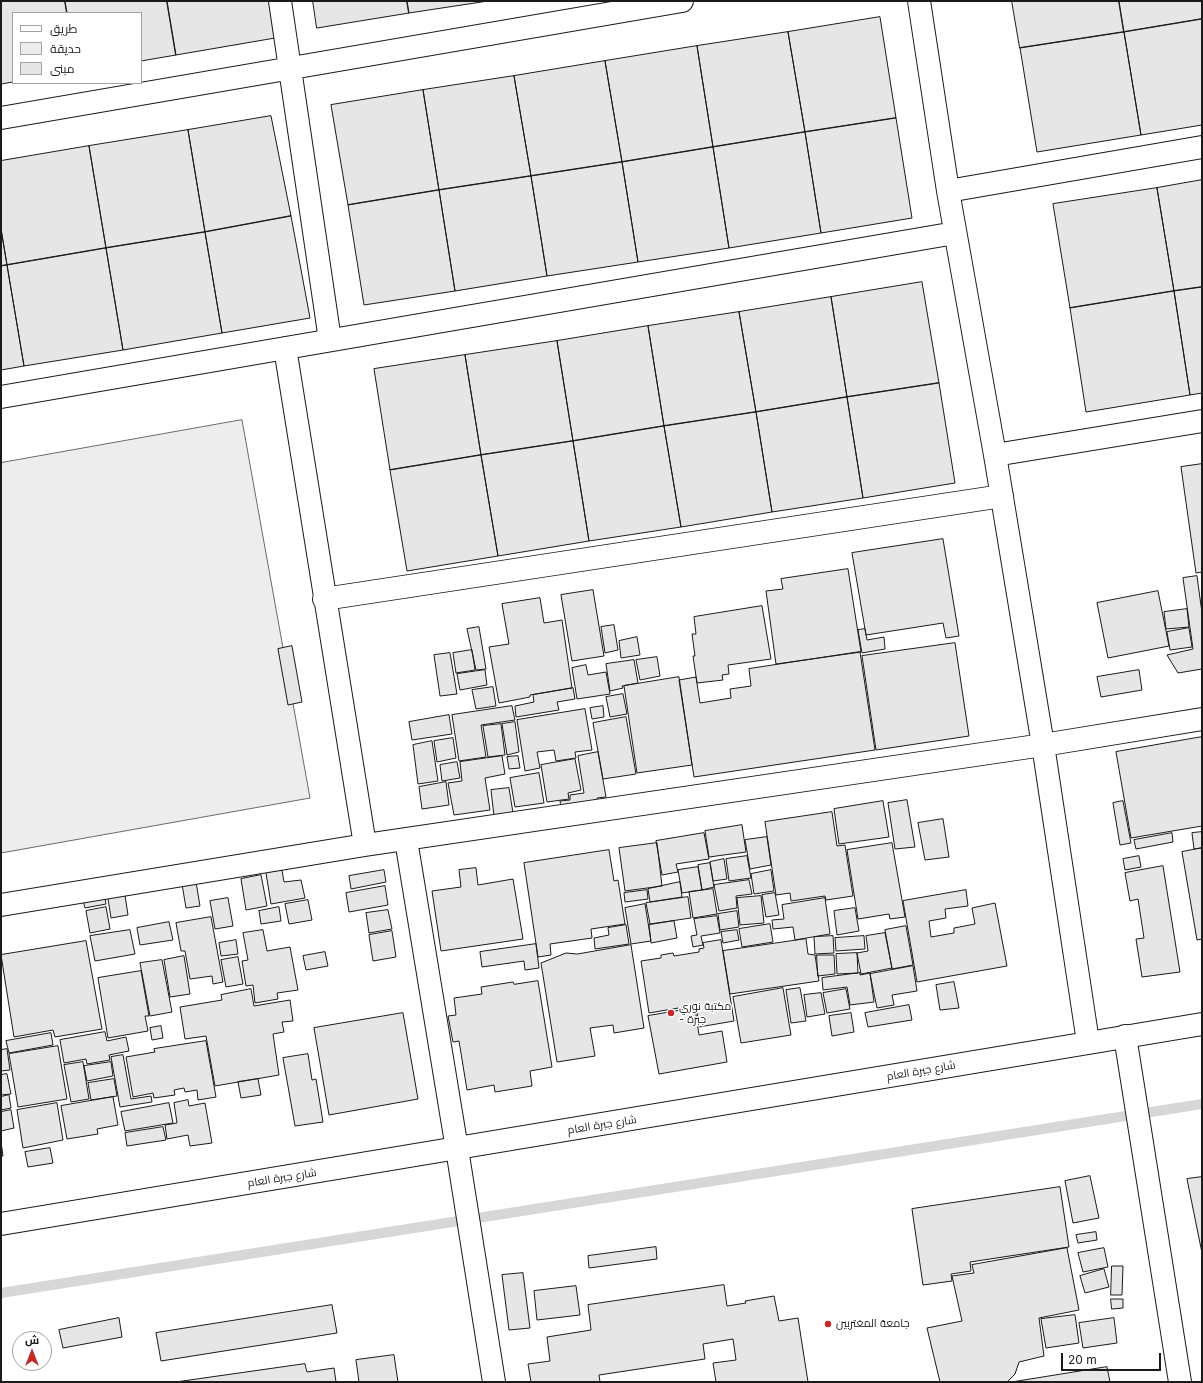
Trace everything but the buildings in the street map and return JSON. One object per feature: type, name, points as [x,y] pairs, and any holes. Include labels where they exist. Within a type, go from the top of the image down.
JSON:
[{"type":"street","points":[[280,1],[330,340]]},
{"type":"street","points":[[1,118],[682,1]]},
{"type":"street","points":[[919,1],[948,191],[995,455],[1043,745],[1088,1042]]},
{"type":"street","points":[[948,191],[1202,147]]},
{"type":"street","points":[[1,397],[955,233]]},
{"type":"street","points":[[285,348],[324,599],[365,845]]},
{"type":"street","points":[[995,455],[1202,421]]},
{"type":"street","points":[[324,599],[1002,496]]},
{"type":"street","points":[[1,905],[365,845],[1043,745],[1202,719]]},
{"type":"street","points":[[406,840],[494,1382]]},
{"type":"street","name":"شارع جبرة العام","points":[[1,1224],[1202,1024]]},
{"type":"street","points":[[1125,1036],[1180,1382]]},
{"type":"green space","points":[[242,420],[310,798],[1,853],[1,463]]},
{"type":"waterway","points":[[1,1293],[1202,1104]]},
{"type":"place","name":"مكتبة نوري - جبرة","points":[[671,1013]]},
{"type":"place","name":"جامعة المغتربين","points":[[828,1324]]}]
